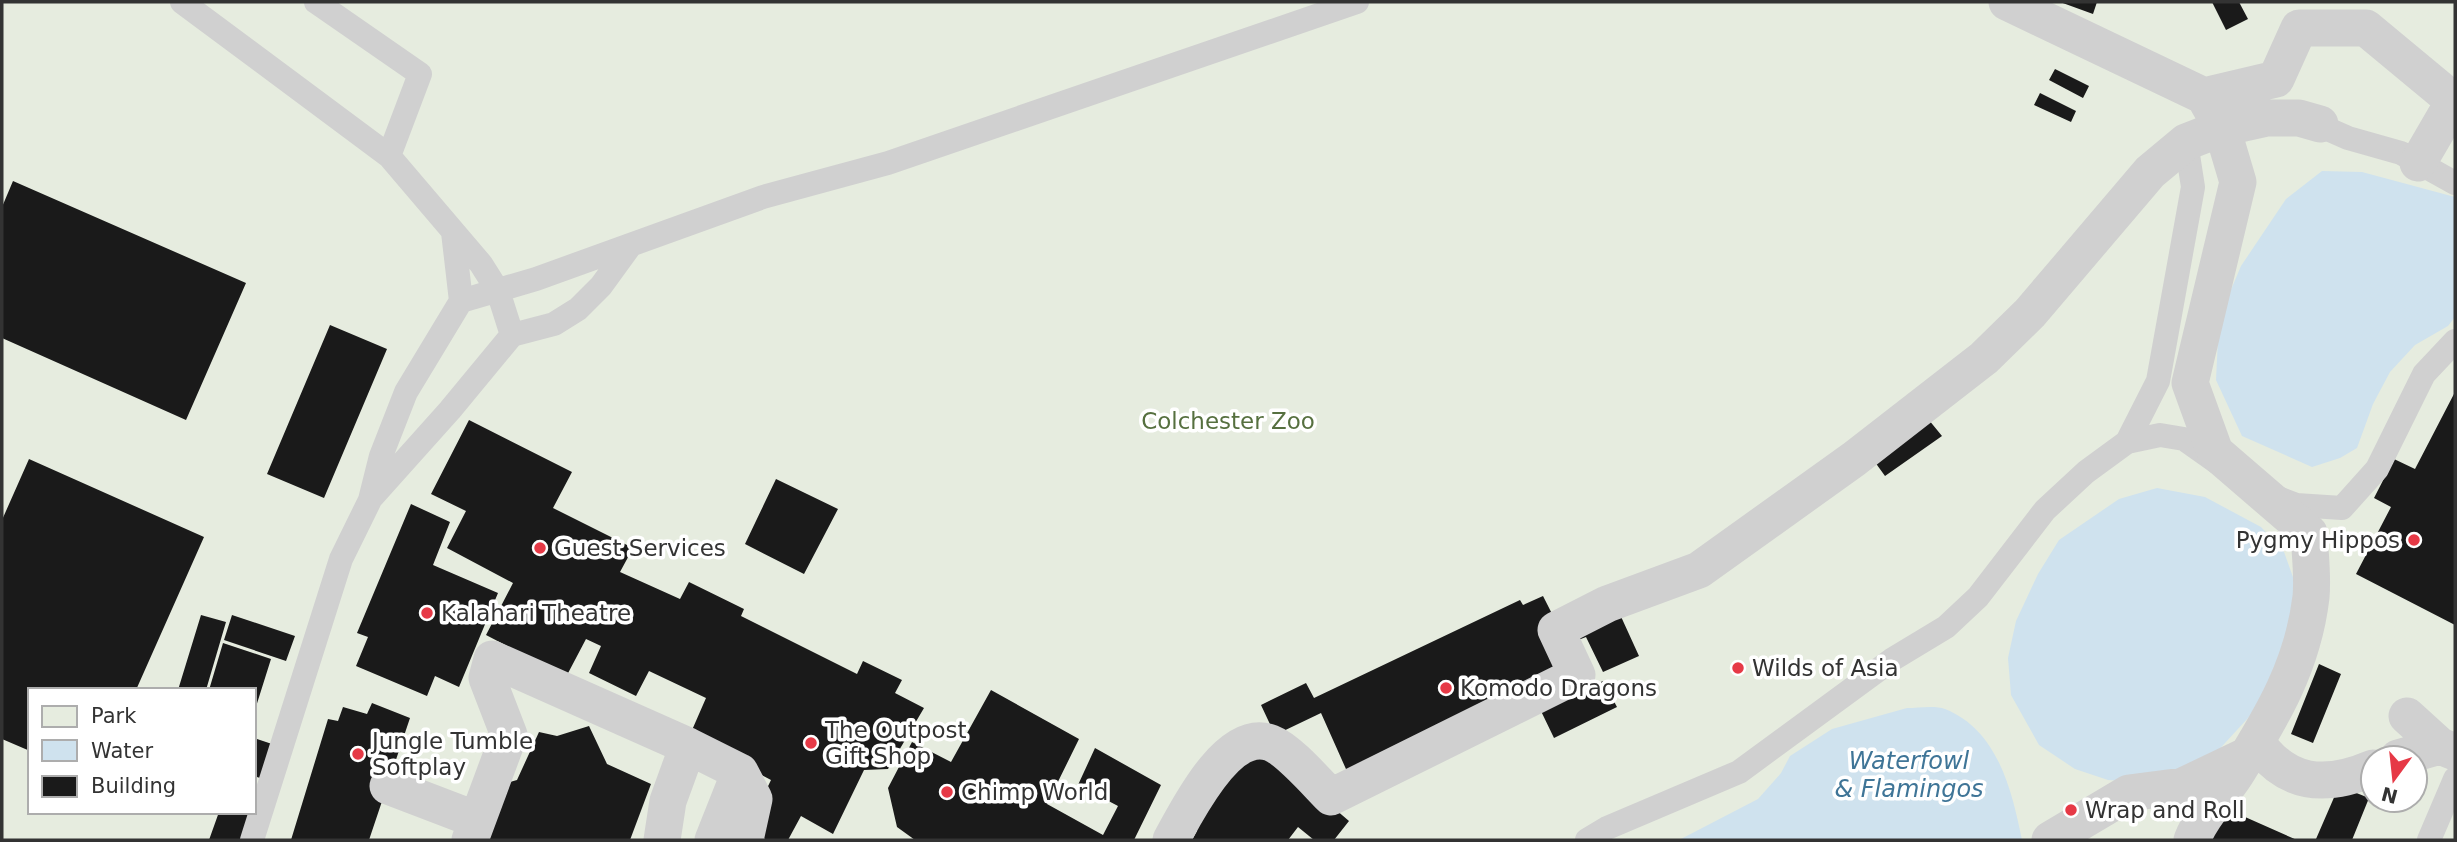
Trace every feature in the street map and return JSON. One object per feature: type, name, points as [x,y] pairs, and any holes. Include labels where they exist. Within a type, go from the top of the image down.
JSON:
[{"type":"street","points":[[2007,2],[2204,96],[2222,128],[2238,182],[2190,383],[2215,452],[2309,533],[2311,594],[2304,638],[2287,690],[2220,799],[2202,817],[2192,840]]},
{"type":"street","points":[[2204,96],[2276,79],[2299,28],[2367,28],[2454,101],[2418,163]]},
{"type":"street","points":[[1171,840],[1211,775],[1231,751],[1247,742],[1258,740],[1274,744],[1331,797],[1577,675],[1556,630],[1606,604],[1699,570],[1875,443],[1984,358],[2030,313],[2150,172],[2186,142]]},
{"type":"street","points":[[388,786],[473,830],[509,735],[487,678],[492,659],[528,667],[740,772],[754,799],[745,840]]},
{"type":"street","points":[[2407,716],[2448,749]]},
{"type":"street","points":[[662,840],[668,801],[688,746]]},
{"type":"street","points":[[2252,748],[2281,769],[2316,782],[2359,774]]},
{"type":"street","points":[[2050,840],[2129,793],[2183,786],[2252,748]]},
{"type":"street","points":[[2429,752],[2448,749]]},
{"type":"street","points":[[713,840],[740,772]]},
{"type":"lane","points":[[182,2],[389,156],[481,264],[498,291],[512,335]]},
{"type":"lane","points":[[316,2],[420,74],[389,156]]},
{"type":"lane","points":[[461,301],[630,246],[764,197],[888,163],[1053,108],[1357,2]]},
{"type":"lane","points":[[2127,442],[2158,381],[2193,187],[2186,142],[2222,128],[2267,118],[2299,118],[2348,138],[2401,153],[2455,183]]},
{"type":"lane","points":[[252,840],[341,559],[370,500],[381,456],[406,391],[461,301],[453,232]]},
{"type":"lane","points":[[370,500],[512,335],[554,324],[578,309],[601,285],[630,246]]},
{"type":"lane","points":[[1587,840],[1607,828],[1739,772],[1893,659],[1946,627],[1979,597],[2045,510],[2086,472],[2127,442],[2160,435],[2184,439],[2253,487],[2295,505],[2342,508],[2377,469],[2424,374],[2455,341]]},
{"type":"lane","points":[[2429,840],[2455,779]]},
{"type":"green space","name":"Colchester Zoo","points":[[2,2],[2455,2],[2455,840],[2,840]]},
{"type":"water","points":[[2322,171],[2362,172],[2455,197],[2455,317],[2448,326],[2415,345],[2390,372],[2373,404],[2357,448],[2340,458],[2312,467],[2242,436],[2216,380],[2219,318],[2241,266],[2286,199]]},
{"type":"water","points":[[2157,488],[2205,497],[2261,527],[2284,552],[2294,580],[2297,612],[2260,705],[2214,755],[2158,784],[2108,780],[2075,769],[2039,745],[2011,695],[2008,658],[2016,621],[2038,574],[2059,540],[2119,499]]},
{"type":"water","name":"Waterfowl & Flamingos","points":[[1907,708],[1945,709],[1978,731],[2000,764],[2022,840],[1679,840],[1758,799],[1781,773],[1790,756],[1832,729]]},
{"type":"building","points":[[2060,2],[2097,2],[2093,14]]},
{"type":"building","points":[[2212,2],[2239,2],[2248,19],[2226,30]]},
{"type":"building","points":[[2055,69],[2089,86],[2083,98],[2049,80]]},
{"type":"building","points":[[2040,93],[2076,111],[2071,122],[2034,105]]},
{"type":"building","points":[[13,181],[246,283],[186,420],[2,338],[2,207]]},
{"type":"building","points":[[330,325],[387,349],[324,498],[267,474]]},
{"type":"building","name":"Pygmy Hippos","points":[[2455,392],[2455,625],[2356,574],[2391,507],[2374,498],[2394,459],[2415,469]]},
{"type":"building","points":[[1924,414],[1942,436],[1885,476],[1872,458]]},
{"type":"building","points":[[469,420],[572,472],[553,508],[633,548],[620,572],[680,599],[689,582],[744,609],[741,616],[857,674],[863,661],[902,680],[895,693],[924,708],[888,769],[864,770],[833,834],[801,816],[788,840],[767,840],[754,833],[758,807],[771,780],[689,737],[706,698],[649,671],[636,696],[589,673],[601,646],[586,639],[566,677],[486,635],[513,583],[447,548],[466,511],[431,494]]},
{"type":"building","points":[[29,459],[204,537],[137,688],[28,688],[28,750],[2,739],[2,520]]},
{"type":"building","points":[[776,479],[838,509],[804,574],[745,544]]},
{"type":"building","name":"Kalahari Theatre","points":[[411,504],[450,522],[433,565],[498,593],[459,687],[435,676],[427,696],[356,666],[368,637],[357,633]]},
{"type":"building","name":"Komodo Dragons","points":[[1543,596],[1579,667],[1561,700],[1603,681],[1617,707],[1554,738],[1540,709],[1358,796],[1321,713],[1275,735],[1261,705],[1306,683],[1314,698],[1520,600],[1523,605]]},
{"type":"building","points":[[1618,610],[1639,656],[1603,672],[1586,637],[1573,642]]},
{"type":"building","points":[[201,615],[226,622],[207,688],[179,688]]},
{"type":"building","points":[[232,615],[295,636],[286,661],[224,640]]},
{"type":"building","points":[[223,643],[271,659],[256,707],[256,688],[210,688]]},
{"type":"building","points":[[2319,664],[2341,674],[2313,743],[2291,734]]},
{"type":"building","points":[[991,690],[1079,739],[1047,804],[1103,835],[1118,806],[1078,785],[1095,748],[1161,785],[1134,840],[915,840],[897,827],[888,788],[912,742],[951,762]]},
{"type":"building","name":"Jungle Tumble Softplay","points":[[372,703],[410,718],[369,840],[291,840],[328,719],[338,721],[343,707],[367,714]]},
{"type":"building","points":[[589,726],[607,764],[651,784],[630,840],[489,840],[510,782],[517,780],[539,732],[557,736]]},
{"type":"building","points":[[256,739],[275,745],[263,779],[256,777]]},
{"type":"building","points":[[1259,744],[1349,821],[1334,840],[1314,840],[1298,827],[1288,840],[1192,840],[1197,831],[1190,828]]},
{"type":"building","points":[[2339,786],[2359,794],[2359,814],[2363,814],[2352,840],[2316,839]]},
{"type":"building","points":[[2218,805],[2297,840],[2203,840]]},
{"type":"building","points":[[218,814],[253,814],[244,840],[209,840]]},
{"type":"place","name":"Pygmy Hippos","points":[[2414,540]]},
{"type":"place","name":"Guest Services","points":[[540,548]]},
{"type":"place","name":"Kalahari Theatre","points":[[427,613]]},
{"type":"place","name":"Wilds of Asia","points":[[1738,668]]},
{"type":"place","name":"Komodo Dragons","points":[[1446,688]]},
{"type":"place","name":"The Outpost Gift Shop","points":[[811,743]]},
{"type":"place","name":"Jungle Tumble Softplay","points":[[358,754]]},
{"type":"place","name":"Chimp World","points":[[947,792]]},
{"type":"place","name":"Wrap and Roll","points":[[2071,810]]}]
